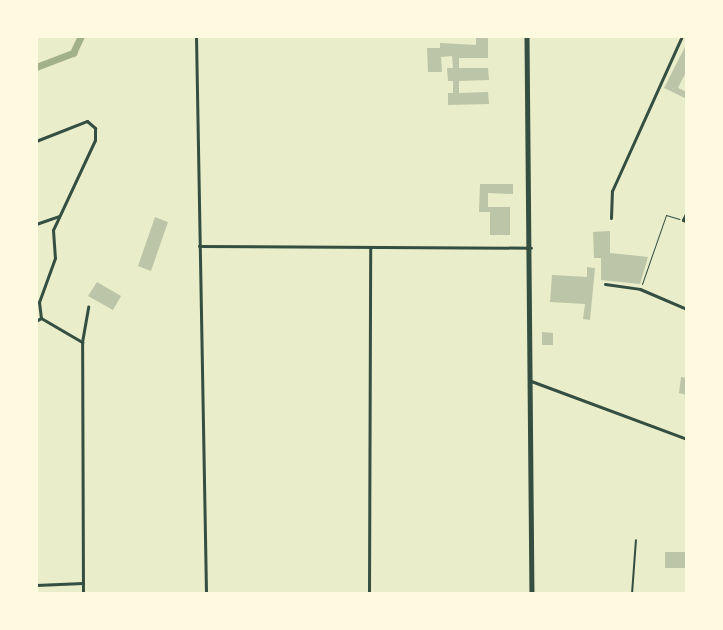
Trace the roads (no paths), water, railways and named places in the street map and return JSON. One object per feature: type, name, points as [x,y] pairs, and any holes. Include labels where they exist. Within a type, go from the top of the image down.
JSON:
[{"type":"main road","points":[[526,36],[530,248],[532,594]]},
{"type":"street","points":[[196,36],[206,594]]},
{"type":"street","points":[[611,218],[612,191],[682,36]]},
{"type":"street","points":[[36,141],[87,121],[96,128],[96,140],[53,230],[55,258],[39,302],[41,318]]},
{"type":"street","points":[[685,221],[687,212]]},
{"type":"street","points":[[36,224],[59,216]]},
{"type":"street","points":[[199,246],[530,248]]},
{"type":"street","points":[[369,594],[370,248]]},
{"type":"street","points":[[605,284],[640,289],[687,309]]},
{"type":"street","points":[[83,594],[82,342],[88,307]]},
{"type":"street","points":[[36,320],[41,318]]},
{"type":"street","points":[[41,318],[82,342]]},
{"type":"street","points":[[531,381],[687,440]]},
{"type":"street","points":[[36,585],[83,583]]},
{"type":"lane","points":[[632,594],[636,540]]},
{"type":"waterway","points":[[36,67],[73,53],[81,36]]}]
